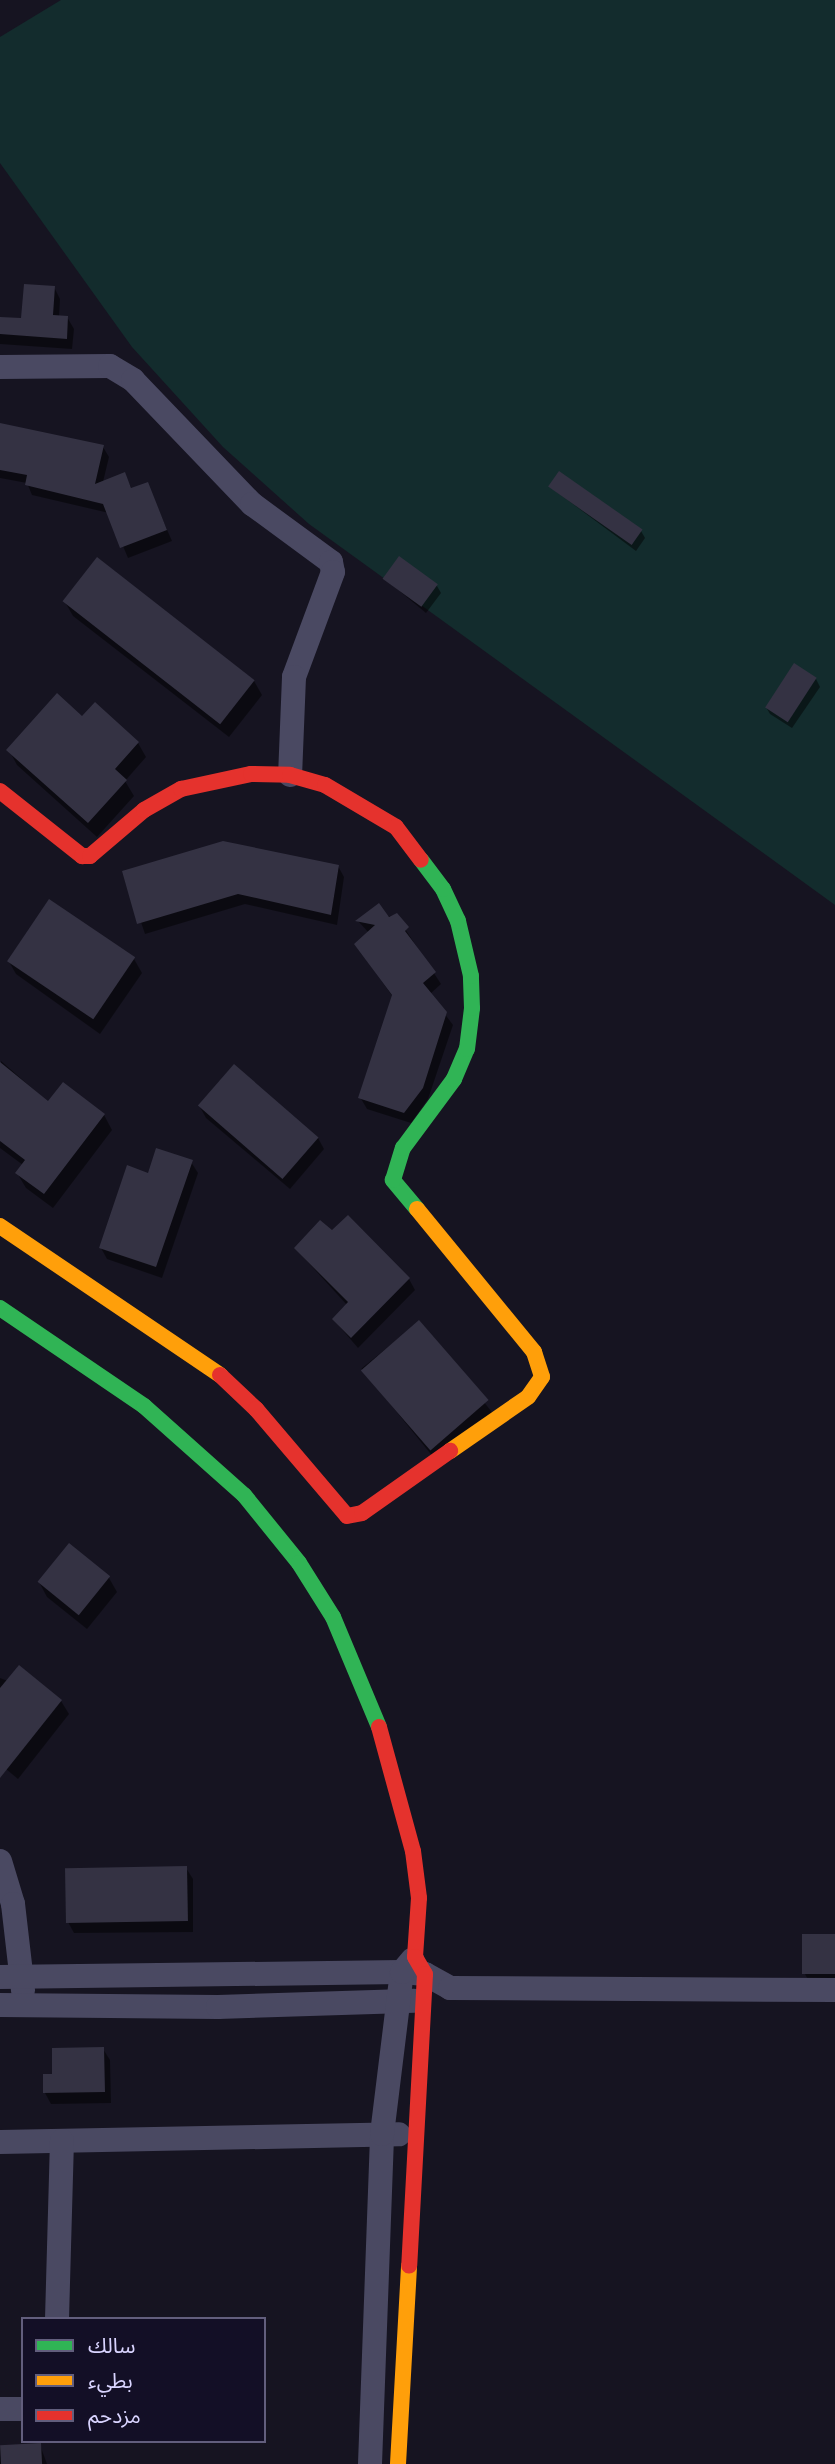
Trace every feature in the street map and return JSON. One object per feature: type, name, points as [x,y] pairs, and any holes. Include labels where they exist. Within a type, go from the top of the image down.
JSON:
[{"type":"street","points":[[0,366],[110,366],[133,380],[252,503],[331,562],[333,572],[294,677],[290,775]]},
{"type":"street","points":[[0,792],[82,856],[90,856],[144,810],[181,789],[251,774],[290,775],[325,785],[396,827],[428,866],[458,921],[471,976],[467,1049],[431,1116],[403,1148],[393,1180],[534,1352],[542,1377],[539,1387],[362,1513],[347,1516],[257,1409],[206,1362],[0,1226]]},
{"type":"street","points":[[0,1308],[144,1406],[244,1495],[299,1563],[338,1629],[388,1749],[404,1802],[419,1898],[414,1967],[398,2001],[382,2134],[370,2464]]},
{"type":"street","points":[[0,1861],[13,1904],[12,2005],[425,2001],[450,1988],[835,1990]]},
{"type":"street","points":[[398,2464],[414,2133],[425,2001],[414,1967]]},
{"type":"street","points":[[11,1977],[414,1967],[450,1988]]},
{"type":"street","points":[[0,2142],[414,2133]]},
{"type":"street","points":[[57,2317],[62,2141]]},
{"type":"street","points":[[0,2409],[21,2409]]},
{"type":"green space","points":[[61,0],[835,0],[835,905],[309,524],[223,447],[132,347],[0,163],[0,37]]},
{"type":"building","points":[[24,284],[55,286],[53,315],[68,316],[67,339],[0,334],[0,317],[21,318]]},
{"type":"building","points":[[0,423],[104,445],[95,484],[125,472],[131,488],[148,482],[167,530],[120,548],[103,504],[25,485],[27,475],[0,470]]},
{"type":"building","points":[[559,471],[643,530],[632,545],[548,487]]},
{"type":"building","points":[[399,556],[438,584],[421,607],[383,579]]},
{"type":"building","points":[[97,557],[255,680],[220,724],[63,601]]},
{"type":"building","points":[[794,663],[817,678],[788,722],[765,707]]},
{"type":"building","points":[[57,693],[82,716],[95,702],[139,742],[115,769],[127,780],[88,823],[6,750]]},
{"type":"building","points":[[223,841],[339,865],[331,915],[238,894],[137,924],[122,871]]},
{"type":"building","points":[[49,899],[135,957],[93,1019],[7,961]]},
{"type":"building","points":[[379,903],[389,917],[397,913],[409,927],[405,931],[436,972],[423,983],[447,1012],[423,1088],[404,1113],[358,1098],[392,995],[354,944],[375,925],[355,921]]},
{"type":"building","points":[[0,1062],[48,1101],[63,1082],[105,1114],[44,1194],[15,1173],[25,1160],[0,1141]]},
{"type":"building","points":[[234,1064],[319,1137],[282,1179],[198,1106]]},
{"type":"building","points":[[156,1148],[193,1160],[156,1267],[99,1248],[127,1165],[148,1173]]},
{"type":"building","points":[[348,1215],[410,1278],[351,1338],[332,1319],[348,1302],[294,1248],[320,1220],[332,1230]]},
{"type":"building","points":[[419,1320],[489,1400],[430,1451],[361,1371]]},
{"type":"building","points":[[69,1543],[110,1576],[79,1615],[38,1582]]},
{"type":"building","points":[[19,1665],[62,1700],[0,1778],[0,1688]]},
{"type":"building","points":[[187,1866],[188,1921],[66,1923],[65,1868]]},
{"type":"building","points":[[802,1934],[835,1934],[835,1974],[802,1974]]},
{"type":"building","points":[[104,2047],[105,2092],[43,2093],[43,2074],[52,2074],[52,2048]]},
{"type":"building","points":[[41,2443],[42,2464],[1,2464],[0,2445]]},
{"type":"traffic: fast","points":[[417,1209],[393,1180],[403,1148],[454,1079],[467,1049],[472,1008],[471,976],[458,921],[443,889],[421,860]]},
{"type":"traffic: fast","points":[[0,1308],[144,1406],[244,1495],[299,1563],[333,1617],[379,1727]]},
{"type":"traffic: slow","points":[[417,1209],[534,1352],[542,1377],[528,1397],[450,1451]]},
{"type":"traffic: slow","points":[[0,1226],[220,1375]]},
{"type":"traffic: slow","points":[[398,2464],[409,2266]]},
{"type":"traffic: jam","points":[[0,791],[82,856],[90,856],[144,810],[181,789],[251,774],[290,775],[325,785],[396,827],[421,860]]},
{"type":"traffic: jam","points":[[220,1375],[256,1409],[347,1516],[362,1513],[450,1451]]},
{"type":"traffic: jam","points":[[379,1727],[413,1851],[419,1898],[415,1957],[425,1974],[409,2266]]}]
